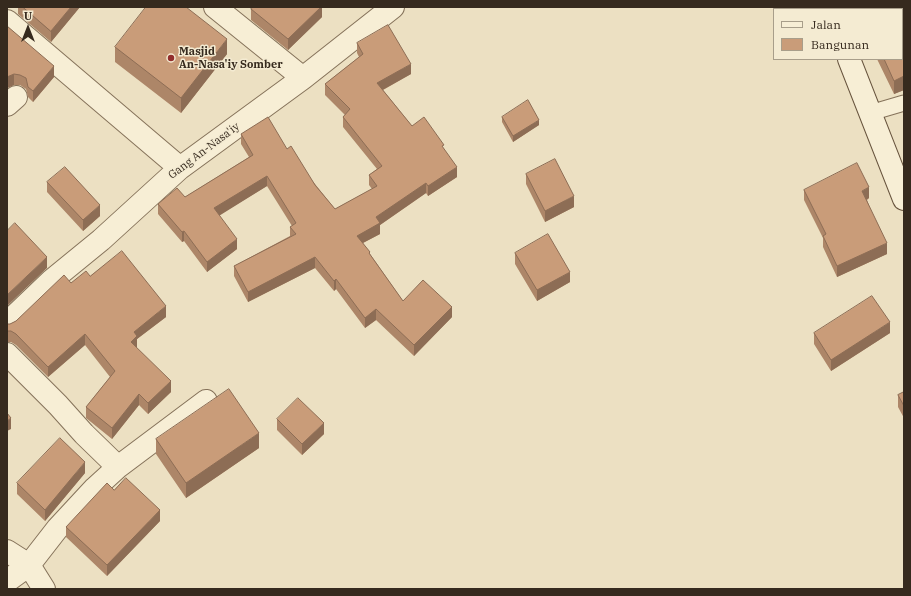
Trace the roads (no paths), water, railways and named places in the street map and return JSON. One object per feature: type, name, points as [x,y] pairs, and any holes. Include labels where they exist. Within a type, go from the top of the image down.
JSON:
[{"type":"street","points":[[215,7],[303,78]]},
{"type":"street","name":"Gang An-Nasa'iy","points":[[7,323],[52,280],[101,240],[180,168],[303,78],[393,7]]},
{"type":"street","points":[[7,21],[180,168]]},
{"type":"street","points":[[849,60],[904,199]]},
{"type":"street","points":[[7,354],[118,467]]},
{"type":"street","points":[[7,582],[29,565],[57,529],[95,488],[118,467],[206,401]]},
{"type":"street","points":[[7,551],[29,565],[44,589]]},
{"type":"lane","points":[[870,113],[904,103]]},
{"type":"place","name":"Masjid An-Nasa'iy Somber","points":[[171,58]]}]
